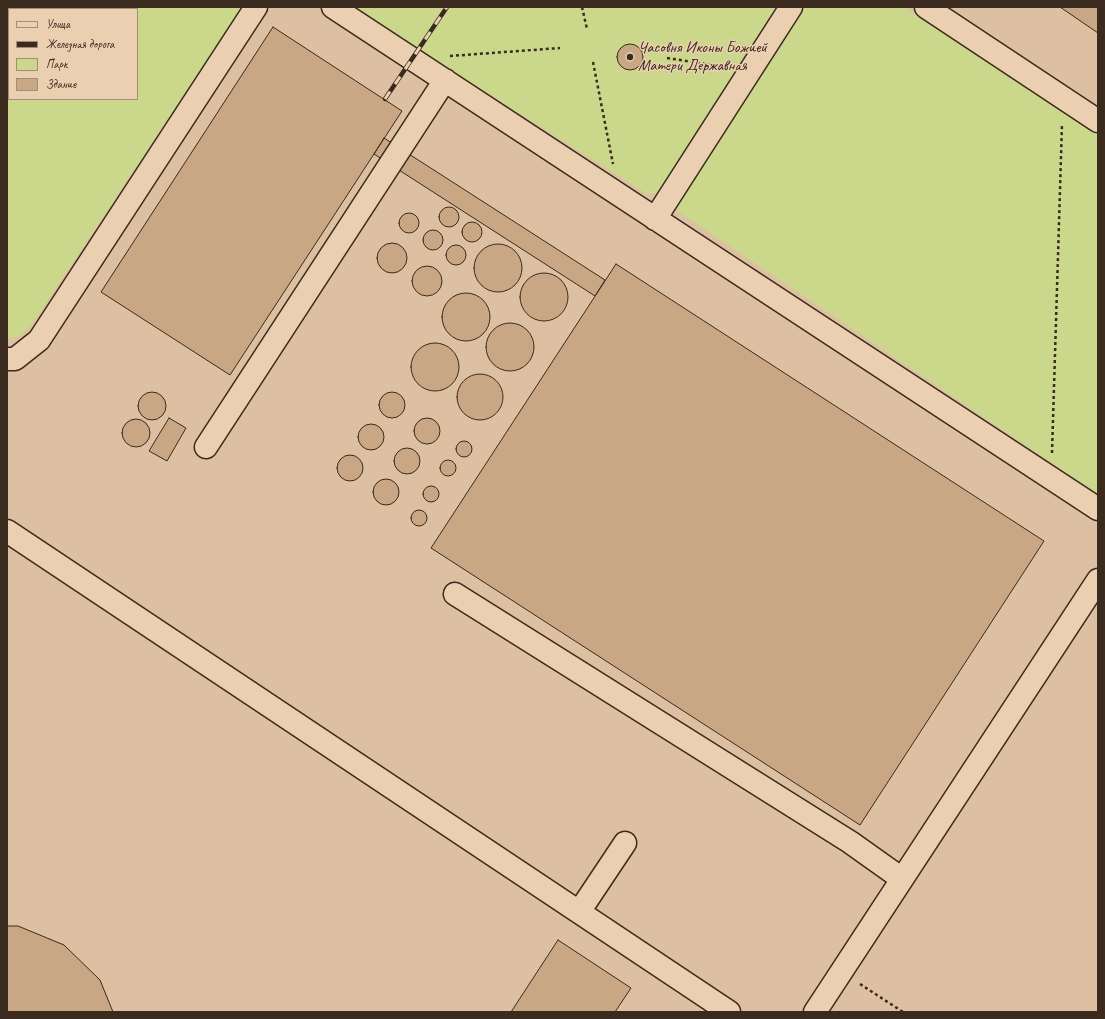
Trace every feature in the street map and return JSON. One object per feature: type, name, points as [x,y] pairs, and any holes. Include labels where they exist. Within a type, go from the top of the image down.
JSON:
[{"type":"lane","points":[[7,359],[15,359],[39,340],[256,7]]},
{"type":"lane","points":[[333,7],[1098,509]]},
{"type":"lane","points":[[655,219],[791,7]]},
{"type":"lane","points":[[926,7],[1098,121]]},
{"type":"lane","points":[[206,447],[445,80]]},
{"type":"lane","points":[[7,531],[729,1012]]},
{"type":"lane","points":[[815,1012],[1098,580]]},
{"type":"lane","points":[[455,594],[850,842],[902,879]]},
{"type":"lane","points":[[579,912],[625,843]]},
{"type":"path","points":[[582,7],[587,29]]},
{"type":"path","points":[[412,59],[560,48]]},
{"type":"path","points":[[667,58],[750,71]]},
{"type":"path","points":[[593,62],[620,196]]},
{"type":"path","points":[[1051,478],[1063,97]]},
{"type":"path","points":[[842,972],[903,1012]]},
{"type":"shaded area","points":[[7,7],[1098,7],[1098,1012],[7,1012]]},
{"type":"green space","points":[[7,7],[242,7],[33,323],[20,336],[7,339]]},
{"type":"green space","points":[[357,7],[779,7],[657,193],[647,194],[362,14]]},
{"type":"green space","points":[[805,7],[904,7],[1098,135],[1098,494],[677,211],[676,203]]},
{"type":"building","points":[[1060,7],[1098,7],[1098,33]]},
{"type":"building","points":[[273,27],[402,111],[230,375],[101,292]]},
{"type":"building","name":"Часовня Иконы Божией Матери Державная","points":[[630,44],[639,48],[643,57],[639,66],[630,70],[621,66],[617,57],[621,48]]},
{"type":"building","points":[[384,138],[605,280],[595,296],[374,154]]},
{"type":"building","points":[[449,207],[456,210],[459,217],[456,224],[449,227],[442,224],[439,217],[442,210]]},
{"type":"building","points":[[409,213],[416,216],[419,223],[416,230],[409,233],[402,230],[399,223],[402,216]]},
{"type":"building","points":[[472,222],[479,225],[482,232],[479,239],[472,242],[465,239],[462,232],[465,225]]},
{"type":"building","points":[[433,230],[440,233],[443,240],[440,247],[433,250],[426,247],[423,240],[426,233]]},
{"type":"building","points":[[392,243],[403,247],[407,258],[403,269],[392,273],[381,269],[377,258],[381,247]]},
{"type":"building","points":[[498,244],[507,246],[515,251],[520,259],[522,268],[520,277],[515,285],[507,290],[498,292],[489,290],[481,285],[476,277],[474,268],[476,259],[481,251],[489,246]]},
{"type":"building","points":[[456,245],[463,248],[466,255],[463,262],[456,265],[449,262],[446,255],[449,248]]},
{"type":"building","points":[[616,264],[1044,541],[860,825],[431,548]]},
{"type":"building","points":[[427,266],[438,270],[442,281],[438,292],[427,296],[416,292],[412,281],[416,270]]},
{"type":"building","points":[[544,273],[553,275],[561,280],[566,288],[568,297],[566,306],[561,314],[553,319],[544,321],[535,319],[527,314],[522,306],[520,297],[522,288],[527,280],[535,275]]},
{"type":"building","points":[[466,293],[475,295],[483,300],[488,308],[490,317],[488,326],[483,334],[475,339],[466,341],[457,339],[449,334],[444,326],[442,317],[444,308],[449,300],[457,295]]},
{"type":"building","points":[[510,323],[519,325],[527,330],[532,338],[534,347],[532,356],[527,364],[519,369],[510,371],[501,369],[493,364],[488,356],[486,347],[488,338],[493,330],[501,325]]},
{"type":"building","points":[[435,343],[444,345],[452,350],[457,358],[459,367],[457,376],[452,384],[444,389],[435,391],[426,389],[418,384],[413,376],[411,367],[413,358],[418,350],[426,345]]},
{"type":"building","points":[[475,374],[485,374],[497,380],[502,388],[502,406],[497,414],[489,419],[475,420],[467,417],[460,410],[457,402],[457,392],[460,384],[467,377]]},
{"type":"building","points":[[152,392],[162,396],[166,406],[162,416],[152,420],[142,416],[138,406],[142,396]]},
{"type":"building","points":[[392,392],[401,396],[405,405],[401,414],[392,418],[383,414],[379,405],[383,396]]},
{"type":"building","points":[[169,418],[186,428],[167,461],[149,451]]},
{"type":"building","points":[[427,418],[436,422],[440,431],[436,440],[427,444],[418,440],[414,431],[418,422]]},
{"type":"building","points":[[136,419],[146,423],[150,433],[146,443],[136,447],[126,443],[122,433],[126,423]]},
{"type":"building","points":[[371,424],[380,428],[384,437],[380,446],[371,450],[362,446],[358,437],[362,428]]},
{"type":"building","points":[[461,441],[467,441],[472,446],[470,455],[467,457],[461,457],[456,452],[456,446]]},
{"type":"building","points":[[407,448],[416,452],[420,461],[416,470],[407,474],[398,470],[394,461],[398,452]]},
{"type":"building","points":[[350,455],[359,459],[363,468],[359,477],[350,481],[341,477],[337,468],[341,459]]},
{"type":"building","points":[[445,460],[451,460],[456,465],[454,474],[451,476],[445,476],[440,471],[440,465]]},
{"type":"building","points":[[386,479],[395,483],[399,492],[395,501],[386,505],[377,501],[373,492],[377,483]]},
{"type":"building","points":[[428,486],[434,486],[439,491],[437,500],[434,502],[428,502],[423,497],[423,491]]},
{"type":"building","points":[[416,510],[422,510],[427,515],[425,524],[422,526],[416,526],[411,521],[411,515]]},
{"type":"building","points":[[7,926],[18,926],[64,945],[100,980],[113,1012],[7,1012]]},
{"type":"building","points":[[558,940],[631,988],[615,1012],[511,1012]]},
{"type":"railway","points":[[385,99],[447,7]]},
{"type":"place","name":"Часовня Иконы Божией Матери Державная","points":[[630,57]]}]
